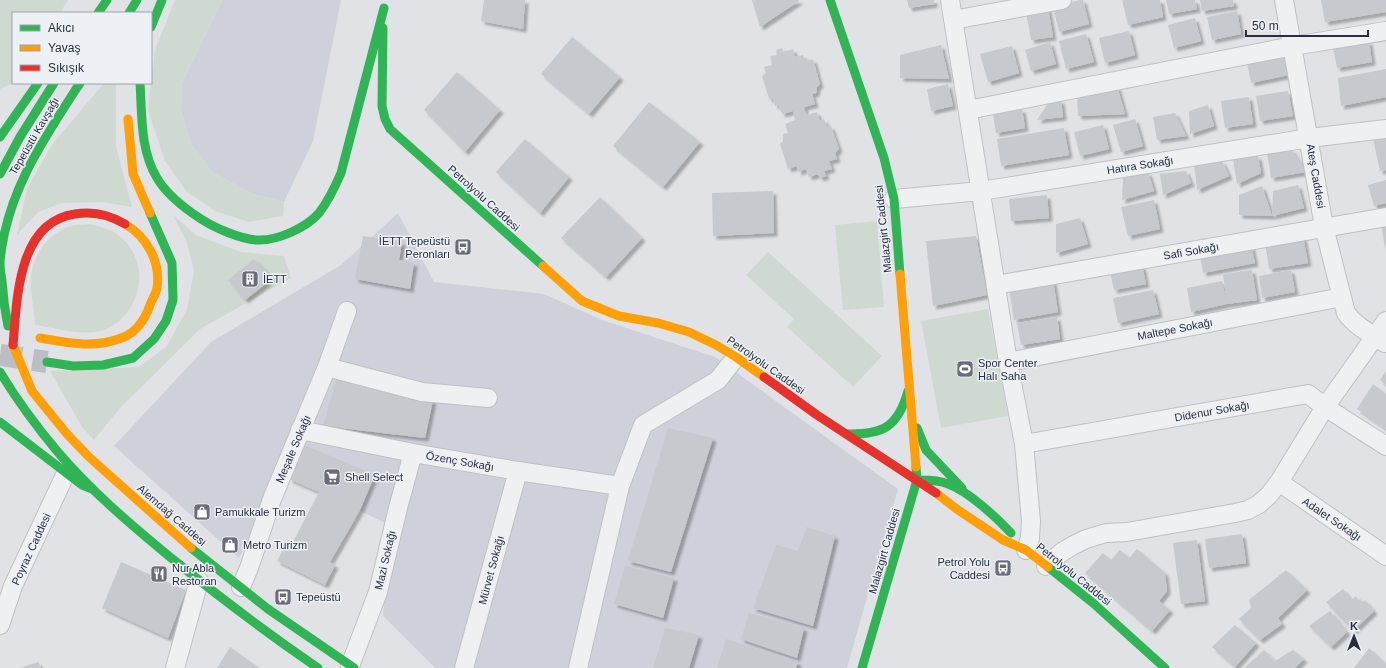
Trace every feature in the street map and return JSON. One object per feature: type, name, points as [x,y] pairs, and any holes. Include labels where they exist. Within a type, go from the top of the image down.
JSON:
[{"type":"main road","points":[[130,12],[137,0]]},
{"type":"main road","points":[[152,25],[162,0]]},
{"type":"main road","name":"Malazgirt Caddesi","points":[[830,0],[884,158],[894,199],[913,416],[917,480],[862,668]]},
{"type":"main road","points":[[99,12],[106,1]]},
{"type":"main road","points":[[140,84],[143,136],[149,161],[156,177],[167,192],[189,211],[212,226],[236,235],[257,240],[280,237],[300,228],[318,214],[331,196],[341,173],[386,4]]},
{"type":"main road","name":"Petrolyolu Caddesi","points":[[386,4],[382,56],[382,106],[385,119],[390,129],[582,302],[619,316],[658,323],[689,332],[736,357],[846,434],[917,480],[1003,540],[1026,550],[1093,603],[1165,668]]},
{"type":"main road","points":[[0,137],[37,84]]},
{"type":"main road","points":[[0,174],[20,137],[53,84]]},
{"type":"main road","name":"Tepeüstü Kavşağı","points":[[13,345],[4,308],[0,264],[5,230],[20,184],[42,142],[79,84]]},
{"type":"main road","points":[[47,362],[73,366],[103,365],[133,358],[154,339],[166,321],[173,300],[172,263],[133,174],[128,128],[128,113]]},
{"type":"main road","points":[[13,345],[22,272],[30,249],[50,223],[62,216],[73,213],[91,213],[112,217],[133,228],[146,243],[156,264],[157,289],[148,312],[135,330],[120,338],[101,344],[75,344],[40,338]]},
{"type":"main road","name":"Alemdağ Caddesi","points":[[13,345],[32,391],[67,434],[89,457],[192,549],[268,609],[352,667]]},
{"type":"main road","points":[[0,372],[15,398],[51,445],[92,489],[131,526],[198,581],[266,632],[318,668]]},
{"type":"main road","points":[[846,434],[867,435],[880,432],[891,426],[903,408],[910,385]]},
{"type":"main road","name":"Malazgirt Caddesi","points":[[913,416],[926,450],[965,492]]},
{"type":"main road","points":[[0,422],[66,474],[82,485],[92,489]]},
{"type":"main road","points":[[917,480],[932,480],[947,483],[965,492],[1005,526],[1026,550]]},
{"type":"main road","points":[[939,506],[958,510]]},
{"type":"main road","points":[[907,513],[920,508]]},
{"type":"street","points":[[950,0],[1008,362],[1024,444],[1031,521],[1030,538],[1026,550]]},
{"type":"street","points":[[954,20],[1062,0]]},
{"type":"street","name":"Ateş Caddesi","points":[[1284,0],[1324,227],[1346,313],[1351,320],[1381,340]]},
{"type":"street","points":[[968,110],[1292,46],[1386,31]]},
{"type":"street","name":"Hatıra Sokağı","points":[[894,199],[981,191],[1309,138],[1386,129]]},
{"type":"street","name":"Safi Sokağı","points":[[996,285],[1386,217]]},
{"type":"street","name":"Maltepe Sokağı","points":[[1008,362],[1342,297]]},
{"type":"street","name":"Meşale Sokağı","points":[[241,587],[250,568],[272,499],[327,367],[347,311]]},
{"type":"street","points":[[1046,566],[1062,552],[1072,546],[1086,539],[1106,533],[1127,532],[1248,510],[1259,504],[1269,495],[1279,482],[1325,407],[1381,340],[1386,321]]},
{"type":"street","points":[[578,668],[620,486],[643,426],[718,380],[736,357]]},
{"type":"street","points":[[327,367],[422,392],[488,398]]},
{"type":"street","name":"Didenur Sokağı","points":[[1024,444],[1308,394],[1325,407],[1386,446]]},
{"type":"street","name":"Özenç Sokağı","points":[[300,430],[413,453],[518,471],[620,486]]},
{"type":"street","name":"Mazi Sokağı","points":[[352,667],[378,592],[413,453]]},
{"type":"street","name":"Mürvet Sokağı","points":[[464,668],[518,471]]},
{"type":"street","name":"Poyraz Caddesi","points":[[0,625],[13,586],[66,474]]},
{"type":"street","name":"Adalet Sokağı","points":[[1279,482],[1386,556]]},
{"type":"street","points":[[175,668],[198,581]]},
{"type":"shaded area","points":[[0,0],[68,0],[61,12],[12,12],[12,83],[0,89]]},
{"type":"shaded area","points":[[175,0],[222,0],[182,83],[181,110],[190,142],[212,172],[253,194],[284,202],[283,216],[249,222],[215,211],[187,192],[165,161],[148,110],[155,50]]},
{"type":"shaded area","points":[[222,0],[341,0],[313,141],[284,202],[253,194],[212,172],[190,142],[181,110],[182,83]]},
{"type":"shaded area","points":[[103,84],[116,84],[116,147],[132,207],[102,202],[62,203],[38,212],[17,235],[27,189],[51,146]]},
{"type":"shaded area","points":[[398,213],[434,282],[544,294],[602,320],[715,357],[898,489],[847,668],[435,668],[383,616],[392,526],[282,474],[239,558],[114,446],[211,342],[341,265]]},
{"type":"shaded area","points":[[173,215],[196,235],[241,252],[284,256],[291,278],[200,329],[120,408],[94,440],[82,427],[50,371],[139,367],[167,346],[187,309],[194,271],[187,243]]},
{"type":"shaded area","points":[[877,221],[884,307],[843,310],[835,225]]},
{"type":"shaded area","points":[[90,224],[116,233],[132,250],[137,263],[139,276],[138,289],[133,302],[126,314],[116,323],[104,330],[96,332],[88,333],[70,331],[35,325],[31,276],[35,259],[39,251],[49,239],[63,229],[73,225]]},
{"type":"shaded area","points":[[768,252],[882,356],[853,387],[787,327],[794,319],[746,275]]},
{"type":"shaded area","name":"Spor Center Halı Saha","points":[[988,309],[1008,416],[941,428],[921,321]]},
{"type":"building","points":[[484,0],[525,0],[523,29],[481,21]]},
{"type":"building","points":[[752,0],[798,0],[799,1],[760,27]]},
{"type":"building","points":[[907,0],[934,0],[934,4],[909,8]]},
{"type":"building","points":[[1083,0],[1089,24],[1059,32],[1053,7]]},
{"type":"building","points":[[1122,0],[1160,0],[1163,17],[1128,25]]},
{"type":"building","points":[[1166,0],[1195,0],[1197,9],[1169,14]]},
{"type":"building","points":[[1200,0],[1233,0],[1234,6],[1202,11]]},
{"type":"building","points":[[1321,0],[1386,0],[1386,12],[1325,22]]},
{"type":"building","points":[[1048,8],[1053,37],[1031,40],[1026,12]]},
{"type":"building","points":[[1237,11],[1241,34],[1212,40],[1207,17]]},
{"type":"building","points":[[1195,18],[1201,41],[1174,48],[1168,25]]},
{"type":"building","points":[[1129,31],[1135,55],[1105,63],[1099,38]]},
{"type":"building","points":[[1086,34],[1094,62],[1066,69],[1059,41]]},
{"type":"building","points":[[572,37],[620,77],[589,114],[541,74]]},
{"type":"building","points":[[1369,41],[1372,62],[1337,68],[1333,47]]},
{"type":"building","points":[[1050,42],[1056,64],[1031,71],[1025,50]]},
{"type":"building","points":[[941,45],[949,79],[900,78],[900,55]]},
{"type":"building","points":[[1012,46],[1019,73],[988,82],[980,54]]},
{"type":"building","points":[[782,48],[783,52],[793,49],[795,57],[803,55],[805,61],[813,59],[820,84],[817,87],[816,93],[812,94],[815,104],[804,107],[805,111],[807,115],[817,112],[820,121],[824,119],[827,127],[831,126],[839,149],[835,153],[837,159],[829,161],[832,169],[824,171],[826,176],[820,178],[818,174],[809,177],[806,169],[798,172],[797,166],[788,169],[780,144],[783,141],[783,134],[788,133],[785,124],[795,120],[793,111],[782,114],[779,105],[775,106],[773,98],[769,99],[762,76],[766,73],[764,67],[772,65],[770,56],[777,55],[776,50]]},
{"type":"building","points":[[1289,54],[1293,74],[1251,83],[1247,62]]},
{"type":"building","points":[[1386,69],[1386,97],[1341,106],[1338,78]]},
{"type":"building","points":[[457,72],[500,110],[465,152],[424,110]]},
{"type":"building","points":[[948,84],[953,106],[931,111],[927,89]]},
{"type":"building","points":[[1117,86],[1125,114],[1078,116],[1077,97]]},
{"type":"building","points":[[1288,91],[1293,116],[1260,121],[1256,96]]},
{"type":"building","points":[[1249,97],[1253,124],[1225,128],[1221,101]]},
{"type":"building","points":[[1061,100],[1063,117],[1037,120],[1049,102]]},
{"type":"building","points":[[649,102],[700,142],[663,187],[613,146]]},
{"type":"building","points":[[1208,105],[1214,126],[1190,134],[1189,111]]},
{"type":"building","points":[[1022,109],[1025,128],[996,133],[993,114]]},
{"type":"building","points":[[1175,113],[1186,136],[1157,140],[1153,117]]},
{"type":"building","points":[[1135,119],[1143,146],[1121,152],[1113,125]]},
{"type":"building","points":[[1103,125],[1109,149],[1080,156],[1074,132]]},
{"type":"building","points":[[1064,128],[1069,155],[1001,166],[997,139]]},
{"type":"building","points":[[1386,136],[1386,170],[1380,171],[1373,139]]},
{"type":"building","points":[[525,139],[569,177],[540,213],[496,172]]},
{"type":"building","points":[[1291,149],[1306,172],[1271,178],[1267,153]]},
{"type":"building","points":[[1258,156],[1261,173],[1237,184],[1233,159]]},
{"type":"building","points":[[1222,161],[1229,176],[1197,190],[1194,164]]},
{"type":"building","points":[[1186,171],[1191,183],[1163,195],[1160,174]]},
{"type":"building","points":[[1148,172],[1154,191],[1122,200],[1123,178]]},
{"type":"building","points":[[1386,180],[1386,203],[1374,206],[1368,185]]},
{"type":"building","points":[[1298,185],[1304,208],[1272,216],[1273,191]]},
{"type":"building","points":[[1262,186],[1272,216],[1239,215],[1239,195]]},
{"type":"building","points":[[773,191],[774,233],[713,236],[712,193]]},
{"type":"building","points":[[1047,195],[1049,218],[1011,221],[1009,199]]},
{"type":"building","points":[[600,197],[642,238],[606,277],[561,238]]},
{"type":"building","points":[[1154,200],[1160,229],[1128,236],[1121,207]]},
{"type":"building","points":[[1080,218],[1088,244],[1056,253],[1056,224]]},
{"type":"building","points":[[1386,224],[1386,248],[1385,248],[1381,225]]},
{"type":"building","points":[[363,236],[402,242],[399,260],[414,263],[410,289],[355,279]]},
{"type":"building","points":[[976,236],[987,295],[933,306],[926,241]]},
{"type":"building","points":[[1303,236],[1308,263],[1269,269],[1265,242]]},
{"type":"building","points":[[1251,245],[1255,263],[1203,273],[1200,255]]},
{"type":"building","name":"İETT","points":[[254,259],[273,278],[245,300],[228,280]]},
{"type":"building","points":[[1142,265],[1146,284],[1114,290],[1110,271]]},
{"type":"building","points":[[1252,270],[1257,300],[1227,304],[1223,274]]},
{"type":"building","points":[[1291,270],[1295,292],[1262,298],[1259,276]]},
{"type":"building","points":[[1053,281],[1058,312],[1014,320],[1009,288]]},
{"type":"building","points":[[1222,281],[1227,304],[1191,312],[1187,288]]},
{"type":"building","points":[[1153,290],[1159,314],[1118,323],[1113,298]]},
{"type":"building","points":[[1057,317],[1060,339],[1021,345],[1017,323]]},
{"type":"building","points":[[1386,371],[1386,385],[1380,380]]},
{"type":"building","points":[[337,377],[433,400],[425,438],[323,426]]},
{"type":"building","points":[[1373,384],[1386,394],[1386,429],[1357,409]]},
{"type":"building","points":[[668,428],[713,438],[671,572],[628,561]]},
{"type":"building","points":[[304,445],[375,475],[360,510],[330,562],[335,565],[325,585],[277,561],[288,540],[293,542],[319,492],[289,479]]},
{"type":"building","points":[[807,527],[835,536],[813,626],[753,608],[776,545],[798,551]]},
{"type":"building","points":[[1242,534],[1246,563],[1209,568],[1205,539]]},
{"type":"building","points":[[1197,540],[1205,601],[1181,604],[1173,543]]},
{"type":"building","points":[[1137,549],[1165,573],[1167,591],[1159,601],[1170,610],[1152,631],[1085,573],[1103,553],[1111,560],[1120,550],[1129,558]]},
{"type":"building","points":[[121,562],[186,590],[168,638],[102,608]]},
{"type":"building","points":[[625,566],[674,578],[663,618],[614,604]]},
{"type":"building","points":[[1286,570],[1307,590],[1278,618],[1282,624],[1260,640],[1239,619],[1251,608],[1249,600]]},
{"type":"building","points":[[1343,589],[1351,600],[1356,596],[1361,604],[1365,600],[1374,611],[1353,631],[1326,602]]},
{"type":"building","points":[[1330,611],[1347,632],[1331,647],[1309,626]]},
{"type":"building","points":[[749,613],[804,628],[797,658],[741,639]]},
{"type":"building","points":[[1235,625],[1256,643],[1235,667],[1212,647]]},
{"type":"building","points":[[665,628],[699,635],[689,668],[653,668]]},
{"type":"building","points":[[726,639],[798,662],[796,668],[717,668]]},
{"type":"building","points":[[230,647],[259,668],[217,668]]},
{"type":"building","points":[[1369,648],[1386,664],[1386,668],[1354,668]]},
{"type":"building","points":[[1264,650],[1275,661],[1293,650],[1304,659],[1295,668],[1244,668]]},
{"type":"building","points":[[38,662],[41,668],[20,668]]},
{"type":"tunnel","points":[[0,355],[47,362]]},
{"type":"traffic: fast","points":[[99,12],[107,0]]},
{"type":"traffic: fast","points":[[130,12],[137,0]]},
{"type":"traffic: fast","points":[[152,25],[162,0]]},
{"type":"traffic: fast","points":[[830,0],[884,158],[894,199],[900,274]]},
{"type":"traffic: fast","points":[[140,84],[143,132],[147,156],[157,178],[176,201],[213,226],[243,238],[265,240],[282,236],[307,224],[319,213],[329,198],[339,178],[384,8]]},
{"type":"traffic: fast","points":[[383,28],[382,106],[385,119],[390,129],[543,266]]},
{"type":"traffic: fast","points":[[0,137],[37,84]]},
{"type":"traffic: fast","points":[[0,174],[20,137],[53,84]]},
{"type":"traffic: fast","points":[[8,326],[4,304],[0,262],[10,213],[28,168],[40,146],[79,84]]},
{"type":"traffic: fast","points":[[47,362],[73,366],[103,365],[133,358],[154,339],[166,321],[173,300],[172,263],[150,213]]},
{"type":"traffic: fast","points":[[0,372],[27,413],[57,451],[111,506],[155,545],[206,586],[261,628],[318,668]]},
{"type":"traffic: fast","points":[[846,434],[870,433],[887,426],[894,421],[899,413],[908,391]]},
{"type":"traffic: fast","points":[[0,422],[82,485],[92,489]]},
{"type":"traffic: fast","points":[[917,428],[926,450],[962,488]]},
{"type":"traffic: fast","points":[[862,668],[917,480],[916,467]]},
{"type":"traffic: fast","points":[[920,480],[941,482],[956,487],[973,498],[1011,533]]},
{"type":"traffic: fast","points":[[191,548],[268,609],[354,668]]},
{"type":"traffic: fast","points":[[1048,567],[1093,603],[1165,668]]},
{"type":"traffic: slow","points":[[128,119],[133,174],[150,213]]},
{"type":"traffic: slow","points":[[40,338],[82,344],[103,343],[124,337],[137,328],[140,324],[146,315],[156,290],[158,278],[157,269],[151,251],[146,243],[133,229],[125,224]]},
{"type":"traffic: slow","points":[[543,266],[582,301],[619,316],[658,323],[689,332],[716,345],[764,377]]},
{"type":"traffic: slow","points":[[900,274],[916,467]]},
{"type":"traffic: slow","points":[[13,345],[32,391],[67,434],[89,457],[191,548]]},
{"type":"traffic: slow","points":[[936,493],[958,510],[1003,540],[1026,550],[1048,567]]},
{"type":"traffic: jam","points":[[13,345],[19,286],[31,247],[41,232],[56,220],[81,213],[101,214],[125,224]]},
{"type":"traffic: jam","points":[[764,377],[817,415],[936,493]]},
{"type":"place","name":"İETT Tepeüstü Peronları","points":[[463,247]]},
{"type":"place","name":"İETT","points":[[250,279]]},
{"type":"place","name":"Spor Center Halı Saha","points":[[965,369]]},
{"type":"place","name":"Shell Select","points":[[332,477]]},
{"type":"place","name":"Pamukkale Turizm","points":[[202,512]]},
{"type":"place","name":"Metro Turizm","points":[[230,545]]},
{"type":"place","name":"Petrol Yolu Caddesi","points":[[1003,568]]},
{"type":"place","name":"Nur Abla Restoran","points":[[159,574]]},
{"type":"place","name":"Tepeüstü","points":[[283,597]]}]
